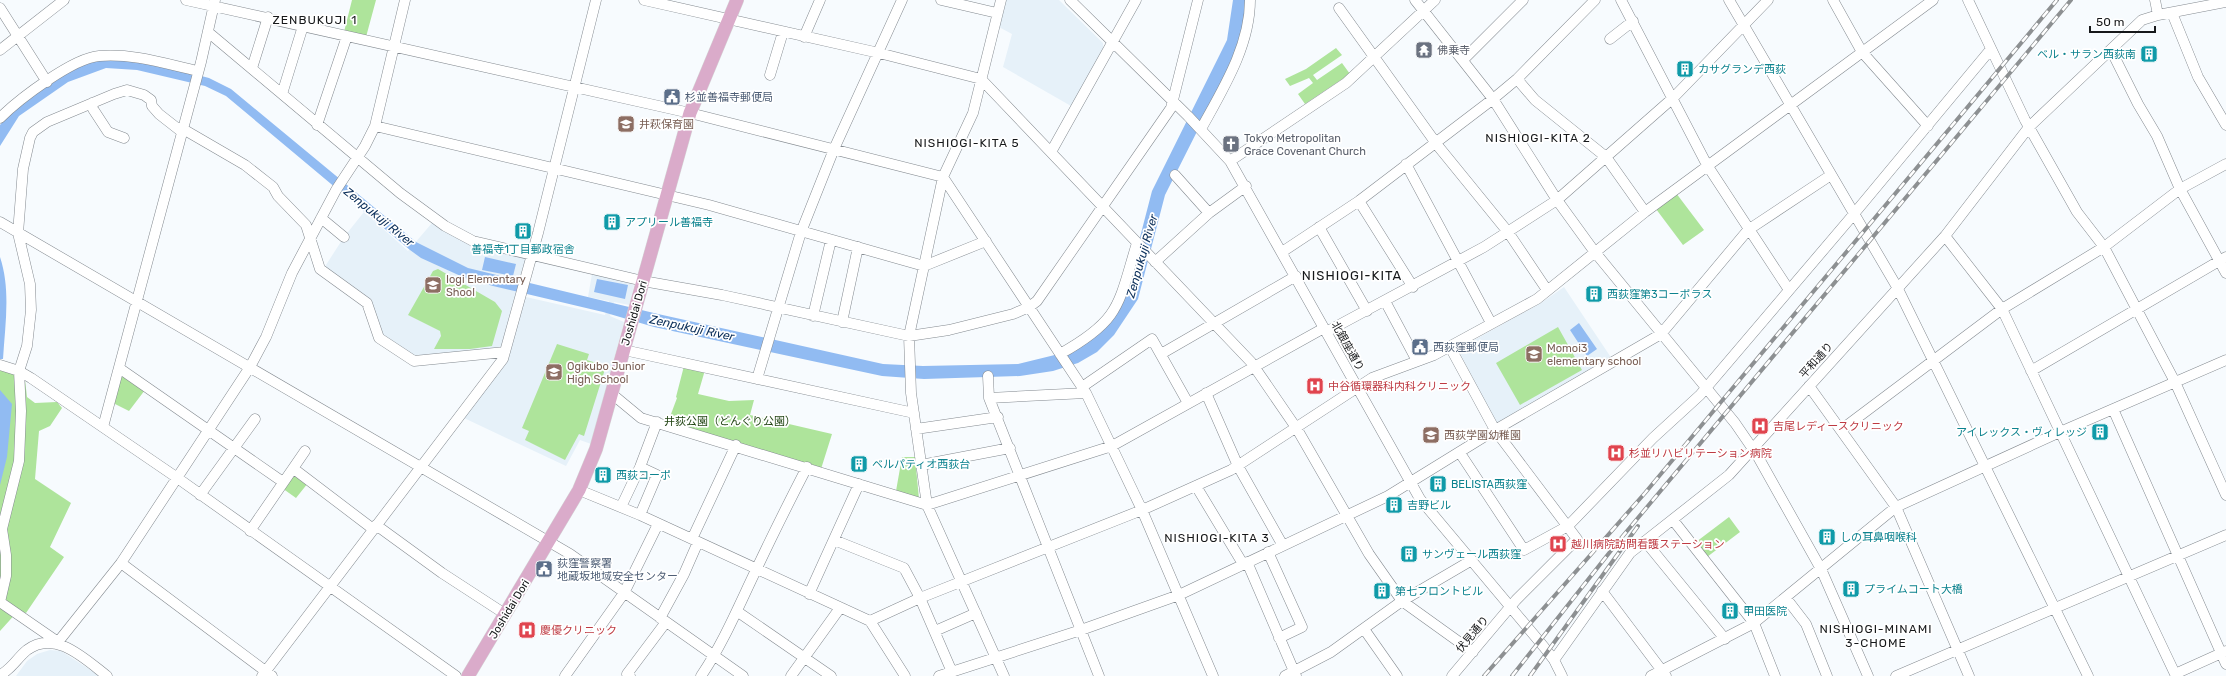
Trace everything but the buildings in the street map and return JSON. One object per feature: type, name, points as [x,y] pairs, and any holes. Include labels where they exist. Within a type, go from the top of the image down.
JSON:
[{"type":"main road","name":"Joshidai Dori","points":[[468,676],[579,490],[596,449],[690,113],[737,0]]},
{"type":"street","points":[[0,50],[64,0]]},
{"type":"street","points":[[186,0],[214,4],[303,26],[690,113],[943,177],[1084,390],[1142,510],[1213,676]]},
{"type":"street","points":[[58,642],[121,563],[250,367],[266,337],[292,273],[311,240],[321,218],[375,126],[405,0]]},
{"type":"street","points":[[121,563],[267,674],[330,587],[503,358],[523,289],[596,0]]},
{"type":"street","points":[[644,0],[664,2],[981,79],[1138,245],[1214,322],[1255,368],[1297,429],[1369,554],[1402,601],[1473,652]]},
{"type":"street","points":[[804,37],[820,0]]},
{"type":"street","points":[[756,379],[801,232],[834,149],[902,0]]},
{"type":"street","points":[[942,0],[997,14]]},
{"type":"street","points":[[1001,0],[973,113],[943,177],[909,336],[910,375],[926,505],[963,582],[1004,676]]},
{"type":"street","name":"北銀座通り","points":[[1070,0],[1200,128],[1230,161],[1246,186],[1420,499],[1554,660],[1562,676]]},
{"type":"street","points":[[1051,152],[1136,0]]},
{"type":"street","points":[[208,32],[317,125],[358,157],[400,193],[445,226],[473,241],[531,256],[643,281],[722,295],[778,309],[909,336],[949,330],[1013,314],[1030,307],[1037,301],[1158,128],[1174,102],[1198,0]]},
{"type":"street","points":[[1200,128],[1243,44],[1248,26],[1250,0]]},
{"type":"street","points":[[1415,0],[1493,99],[1558,200],[1594,251],[1705,389],[1735,423],[1753,449],[1820,569],[1868,676]]},
{"type":"street","points":[[1230,161],[1346,82],[1436,0]]},
{"type":"street","points":[[1463,60],[1523,0]]},
{"type":"street","points":[[1282,252],[1359,201],[1517,80],[1595,0]]},
{"type":"street","points":[[1621,0],[1674,98],[1707,165],[1788,290]]},
{"type":"street","points":[[1729,0],[1830,175],[1897,287],[2088,676]]},
{"type":"street","points":[[612,394],[641,418],[736,445],[926,505],[1112,446],[1206,393],[1325,330],[1367,311],[1413,287],[1508,232],[1558,200],[1674,98],[1768,0]]},
{"type":"street","points":[[1833,0],[1862,52],[1928,126]]},
{"type":"street","points":[[870,622],[920,598],[1142,510],[1238,466],[1297,429],[1372,378],[1417,362],[1450,347],[1491,323],[1537,299],[1594,251],[1707,165],[1933,0]]},
{"type":"street","points":[[1968,0],[2029,127],[2078,212],[2104,247],[2175,382],[2226,495]]},
{"type":"street","points":[[2155,0],[2158,15]]},
{"type":"street","name":"平和通り","points":[[1554,660],[1630,553],[1720,483],[1753,449],[1897,287],[1945,236],[2029,127],[2142,20],[2158,15],[2226,2]]},
{"type":"street","points":[[103,427],[138,302],[195,84],[214,4]]},
{"type":"street","points":[[0,8],[47,82]]},
{"type":"street","points":[[1339,8],[1435,143],[1508,232],[1547,290]]},
{"type":"street","points":[[2172,13],[2198,77],[2226,125]]},
{"type":"street","points":[[252,68],[268,17]]},
{"type":"street","points":[[1610,39],[1632,21]]},
{"type":"street","points":[[282,94],[303,26]]},
{"type":"street","points":[[770,75],[783,32]]},
{"type":"street","points":[[317,125],[347,36]]},
{"type":"street","points":[[1460,453],[1524,550],[1568,526],[1652,438],[1705,389],[1854,214],[1991,49]]},
{"type":"street","points":[[2112,50],[2138,104],[2157,136],[2180,189],[2223,259],[2226,273]]},
{"type":"street","points":[[0,118],[10,107],[65,69],[99,56],[140,58],[199,68]]},
{"type":"street","points":[[1517,80],[1536,100],[1606,157],[1645,212]]},
{"type":"street","points":[[107,676],[0,602],[6,576],[6,555],[2,529],[20,450],[22,411],[19,371],[26,346],[32,301],[30,284],[18,233],[23,169],[30,138],[33,132],[47,122],[92,103],[127,90],[138,92],[151,100],[156,111],[182,131],[245,165],[273,187],[278,196],[306,225],[320,269],[367,303],[379,338],[414,361],[505,352]]},
{"type":"street","points":[[92,103],[93,109],[108,132],[124,138]]},
{"type":"street","points":[[375,126],[667,195],[924,266],[986,242]]},
{"type":"street","points":[[1406,164],[1491,323]]},
{"type":"street","points":[[1842,430],[2002,309],[2104,247],[2180,189],[2226,164]]},
{"type":"street","points":[[1175,175],[1209,213]]},
{"type":"street","points":[[939,676],[996,659],[1179,595],[1282,544],[1388,496],[1460,453],[1495,430],[1661,334],[1748,230],[1830,175]]},
{"type":"street","points":[[1152,259],[1209,213],[1246,186]]},
{"type":"street","points":[[1359,201],[1413,287]]},
{"type":"street","points":[[321,218],[344,237]]},
{"type":"street","points":[[0,222],[549,542],[584,564],[743,676]]},
{"type":"street","points":[[1319,227],[1340,260],[1367,311]]},
{"type":"street","points":[[1945,236],[2002,309],[2175,675],[2223,652]]},
{"type":"street","points":[[813,316],[831,240]]},
{"type":"street","points":[[1063,358],[1101,327],[1112,314],[1125,287],[1138,245]]},
{"type":"street","points":[[842,322],[858,247]]},
{"type":"street","points":[[2031,371],[2223,259]]},
{"type":"street","points":[[1161,354],[1296,276]]},
{"type":"street","points":[[1385,302],[1417,362]]},
{"type":"street","points":[[989,398],[1084,390],[1152,339],[1188,403]]},
{"type":"street","points":[[1450,347],[1495,430],[1568,526]]},
{"type":"street","points":[[624,350],[914,413]]},
{"type":"street","points":[[1651,676],[1664,673],[1754,623],[1896,507],[2060,432],[2226,360]]},
{"type":"street","points":[[0,365],[19,371],[103,427],[456,676]]},
{"type":"street","points":[[119,368],[209,429],[283,482]]},
{"type":"street","points":[[988,376],[989,398],[1050,547],[1099,676]]},
{"type":"street","points":[[1809,386],[1896,507],[1969,676]]},
{"type":"street","points":[[1206,393],[1238,466],[1282,544]]},
{"type":"street","points":[[2113,410],[2177,557],[2223,652],[2226,664]]},
{"type":"street","points":[[916,429],[998,417]]},
{"type":"street","points":[[200,495],[255,419]]},
{"type":"street","points":[[621,507],[640,468],[657,422]]},
{"type":"street","points":[[630,676],[627,674],[663,620],[684,574],[695,541],[736,445]]},
{"type":"street","points":[[921,465],[1010,448]]},
{"type":"street","points":[[250,531],[305,451]]},
{"type":"street","points":[[701,676],[715,656],[738,612],[756,569],[806,467]]},
{"type":"street","points":[[640,468],[657,475],[640,515]]},
{"type":"street","points":[[294,469],[375,527],[505,614]]},
{"type":"street","points":[[809,594],[859,484]]},
{"type":"street","points":[[1196,486],[1245,563],[1279,638],[1292,674],[1331,652],[1402,601],[1472,560]]},
{"type":"street","points":[[579,490],[640,515],[870,622],[905,676]]},
{"type":"street","points":[[1673,520],[1754,623],[1775,676]]},
{"type":"street","points":[[565,676],[624,593],[658,524]]},
{"type":"street","name":"伏見通り","points":[[1452,676],[1510,607],[1576,542],[1575,535],[1568,526]]},
{"type":"street","points":[[1896,676],[2226,535]]},
{"type":"street","points":[[834,540],[904,568],[920,598],[952,672]]},
{"type":"street","points":[[1645,541],[1725,639]]},
{"type":"street","points":[[1268,552],[1302,627],[1279,638]]},
{"type":"street","points":[[1602,591],[1664,673]]},
{"type":"street","points":[[1786,598],[1806,624],[1827,676]]},
{"type":"street","points":[[791,676],[840,608]]},
{"type":"street","points":[[738,612],[830,676]]},
{"type":"street","points":[[934,631],[976,613]]},
{"type":"street","points":[[1364,629],[1397,676]]},
{"type":"street","points":[[0,675],[7,671],[22,655],[34,646],[48,642],[58,642]]},
{"type":"shaded area","points":[[1003,0],[1059,0],[1103,43],[1103,50],[1071,106],[1003,67],[1012,34],[997,26]]},
{"type":"shaded area","name":"Iogi Elementary Shool","points":[[364,212],[408,251],[432,223],[472,244],[527,259],[502,348],[415,357],[382,336],[370,301],[324,268],[344,237]]},
{"type":"shaded area","name":"Ogikubo Junior High School","points":[[592,274],[632,283],[634,286],[629,305],[614,302],[610,316],[624,322],[591,444],[580,440],[566,466],[464,418],[489,384],[523,299],[526,297],[605,315],[609,301],[588,297]]},
{"type":"shaded area","name":"Momoi3 elementary school","points":[[1564,287],[1612,359],[1498,424],[1495,423],[1458,349],[1541,303]]},
{"type":"shaded area","points":[[50,650],[61,651],[100,676],[16,676],[27,661],[37,654]]},
{"type":"green space","points":[[352,0],[376,0],[366,37],[344,32]]},
{"type":"green space","points":[[1336,48],[1342,55],[1313,75],[1317,80],[1342,63],[1350,74],[1305,104],[1298,94],[1313,83],[1309,78],[1290,86],[1285,79],[1306,69]]},
{"type":"green space","points":[[1676,193],[1704,230],[1683,245],[1656,209]]},
{"type":"green space","points":[[438,269],[495,302],[502,311],[492,346],[470,349],[434,349],[441,336],[440,331],[408,315],[433,271]]},
{"type":"green space","points":[[1558,327],[1582,370],[1520,405],[1496,363]]},
{"type":"green space","points":[[557,344],[589,354],[587,360],[606,366],[584,436],[579,434],[565,460],[525,440],[529,431],[522,428]]},
{"type":"green space","name":"井荻公園（どんぐり公園）","points":[[684,366],[705,370],[698,394],[729,401],[754,400],[750,415],[832,434],[821,469],[668,422],[677,398]]},
{"type":"green space","points":[[0,369],[10,371],[25,380],[27,397],[35,403],[57,402],[62,408],[50,426],[39,431],[35,479],[71,503],[50,547],[64,557],[26,613],[18,611],[0,631]]},
{"type":"green space","points":[[121,374],[145,390],[129,411],[113,403]]},
{"type":"green space","points":[[902,457],[915,457],[919,499],[896,491]]},
{"type":"green space","points":[[294,473],[308,483],[296,498],[282,488]]},
{"type":"green space","points":[[1729,517],[1740,532],[1707,557],[1696,542]]},
{"type":"water","name":"Zenpukuji River","points":[[1233,0],[1246,0],[1246,11],[1238,44],[1224,78],[1165,195],[1138,299],[1114,335],[1097,352],[1078,363],[1053,371],[1020,376],[924,379],[882,376],[654,327],[603,312],[465,278],[421,258],[410,250],[226,96],[205,86],[137,70],[106,68],[68,82],[19,116],[0,146],[0,125],[12,110],[65,72],[102,58],[137,59],[209,78],[231,89],[416,242],[468,268],[658,314],[883,364],[923,366],[1018,364],[1071,351],[1125,295],[1152,191],[1227,40]]},
{"type":"water","points":[[0,257],[6,295],[3,359],[0,359]]},
{"type":"water","points":[[485,257],[516,264],[513,276],[482,270]]},
{"type":"water","points":[[597,279],[628,285],[625,299],[594,292]]},
{"type":"water","points":[[1579,323],[1597,349],[1587,356],[1570,330]]},
{"type":"water","points":[[0,390],[12,404],[7,457],[0,485]]},
{"type":"railway","points":[[1484,676],[1645,493],[2057,0]]},
{"type":"railway","points":[[1512,676],[1617,543],[2071,0]]},
{"type":"railway","points":[[1530,676],[1638,526]]},
{"type":"place","name":"佛乗寺","points":[[1424,50]]},
{"type":"place","name":"ベル・サラン西荻南","points":[[2149,54]]},
{"type":"place","name":"カサグランデ西荻","points":[[1685,69]]},
{"type":"place","name":"杉並善福寺郵便局","points":[[672,97]]},
{"type":"place","name":"井萩保育園","points":[[626,124]]},
{"type":"place","name":"Tokyo Metropolitan Grace Covenant Church","points":[[1231,144]]},
{"type":"place","name":"アプリール善福寺","points":[[612,222]]},
{"type":"place","name":"善福寺1丁目郵政宿舎","points":[[523,231]]},
{"type":"place","name":"Iogi Elementary Shool","points":[[433,285]]},
{"type":"place","name":"西荻窪第3コーポラス","points":[[1594,294]]},
{"type":"place","name":"西荻窪郵便局","points":[[1420,347]]},
{"type":"place","name":"Momoi3 elementary school","points":[[1534,354]]},
{"type":"place","name":"Ogikubo Junior High School","points":[[554,372]]},
{"type":"place","name":"中谷循環器科内科クリニック","points":[[1315,386]]},
{"type":"place","name":"吉尾レディースクリニック","points":[[1760,426]]},
{"type":"place","name":"アイレックス・ヴィレッジ","points":[[2100,432]]},
{"type":"place","name":"西荻学園幼稚園","points":[[1431,435]]},
{"type":"place","name":"杉並リハビリテーション病院","points":[[1616,453]]},
{"type":"place","name":"ベルパティオ西荻台","points":[[859,464]]},
{"type":"place","name":"西荻コーポ","points":[[603,475]]},
{"type":"place","name":"BELISTA西荻窪","points":[[1438,484]]},
{"type":"place","name":"吉野ビル","points":[[1394,505]]},
{"type":"place","name":"しの耳鼻咽喉科","points":[[1827,537]]},
{"type":"place","name":"越川病院訪問看護ステーション","points":[[1558,544]]},
{"type":"place","name":"サンヴェール西荻窪","points":[[1409,554]]},
{"type":"place","name":"荻窪警察署 地蔵坂地域安全センター","points":[[544,569]]},
{"type":"place","name":"プライムコート大橋","points":[[1851,589]]},
{"type":"place","name":"第七フロントビル","points":[[1382,591]]},
{"type":"place","name":"甲田医院","points":[[1730,611]]},
{"type":"place","name":"慶優クリニック","points":[[527,630]]},
{"type":"district","name":"ZENBUKUJI 1","points":[[315,20]]},
{"type":"district","name":"NISHIOGI-KITA 2","points":[[1538,138]]},
{"type":"district","name":"NISHIOGI-KITA 5","points":[[967,143]]},
{"type":"district","name":"NISHIOGI-KITA","points":[[1352,275]]},
{"type":"district","name":"NISHIOGI-KITA 3","points":[[1217,538]]},
{"type":"district","name":"NISHIOGI-MINAMI 3-CHOME","points":[[1876,636]]}]
